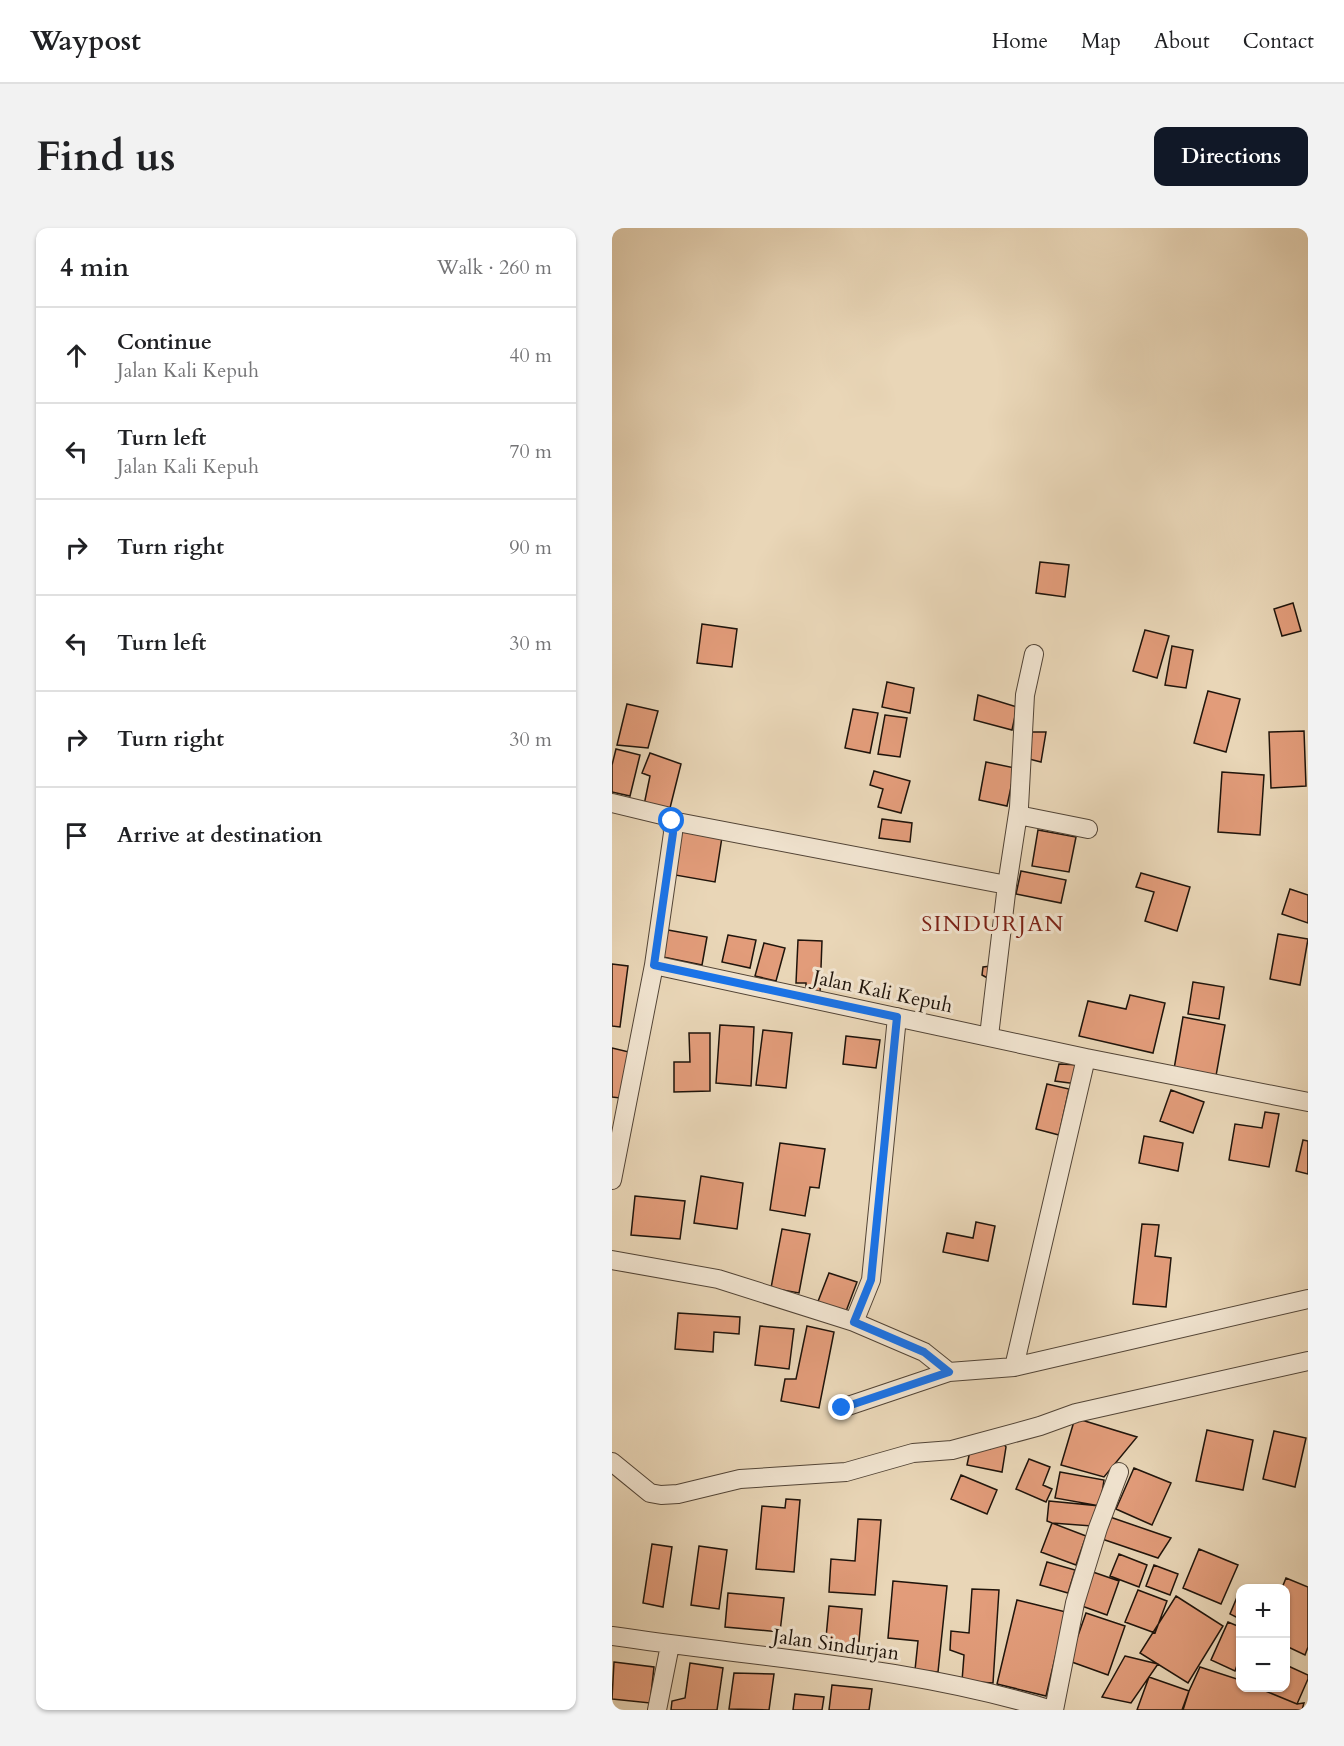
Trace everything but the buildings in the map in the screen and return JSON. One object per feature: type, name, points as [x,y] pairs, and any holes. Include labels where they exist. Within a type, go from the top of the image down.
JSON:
[{"type":"street","points":[[989,1036],[1018,815],[1026,694],[1034,654]]},
{"type":"street","points":[[612,803],[666,816],[672,821],[1007,885]]},
{"type":"street","points":[[1018,815],[1088,829]]},
{"type":"street","points":[[612,1180],[654,965],[673,833],[672,821]]},
{"type":"street","name":"Jalan Kali Kepuh","points":[[654,965],[1086,1058],[1308,1102]]},
{"type":"street","points":[[854,1322],[871,1280],[897,1017]]},
{"type":"street","points":[[1014,1367],[1086,1058]]},
{"type":"street","points":[[612,1260],[718,1279],[854,1322],[924,1352],[949,1372]]},
{"type":"street","points":[[842,1408],[949,1372],[1014,1367],[1308,1299]]},
{"type":"street","points":[[612,1462],[644,1490],[661,1496],[740,1479],[846,1472],[876,1465],[897,1456],[925,1451],[952,1450],[1040,1426],[1076,1413],[1308,1361]]},
{"type":"street","points":[[1053,1710],[1076,1603],[1098,1528],[1119,1472]]},
{"type":"street","name":"Jalan Sindurjan","points":[[612,1636],[863,1669],[1010,1697],[1053,1710]]},
{"type":"street","points":[[657,1710],[670,1645]]},
{"type":"district","name":"SINDURJAN","points":[[993,923]]},
{"type":"route","points":[[672,821],[673,833],[654,965],[897,1017],[871,1280],[854,1322],[924,1352],[949,1372],[842,1408]]}]
